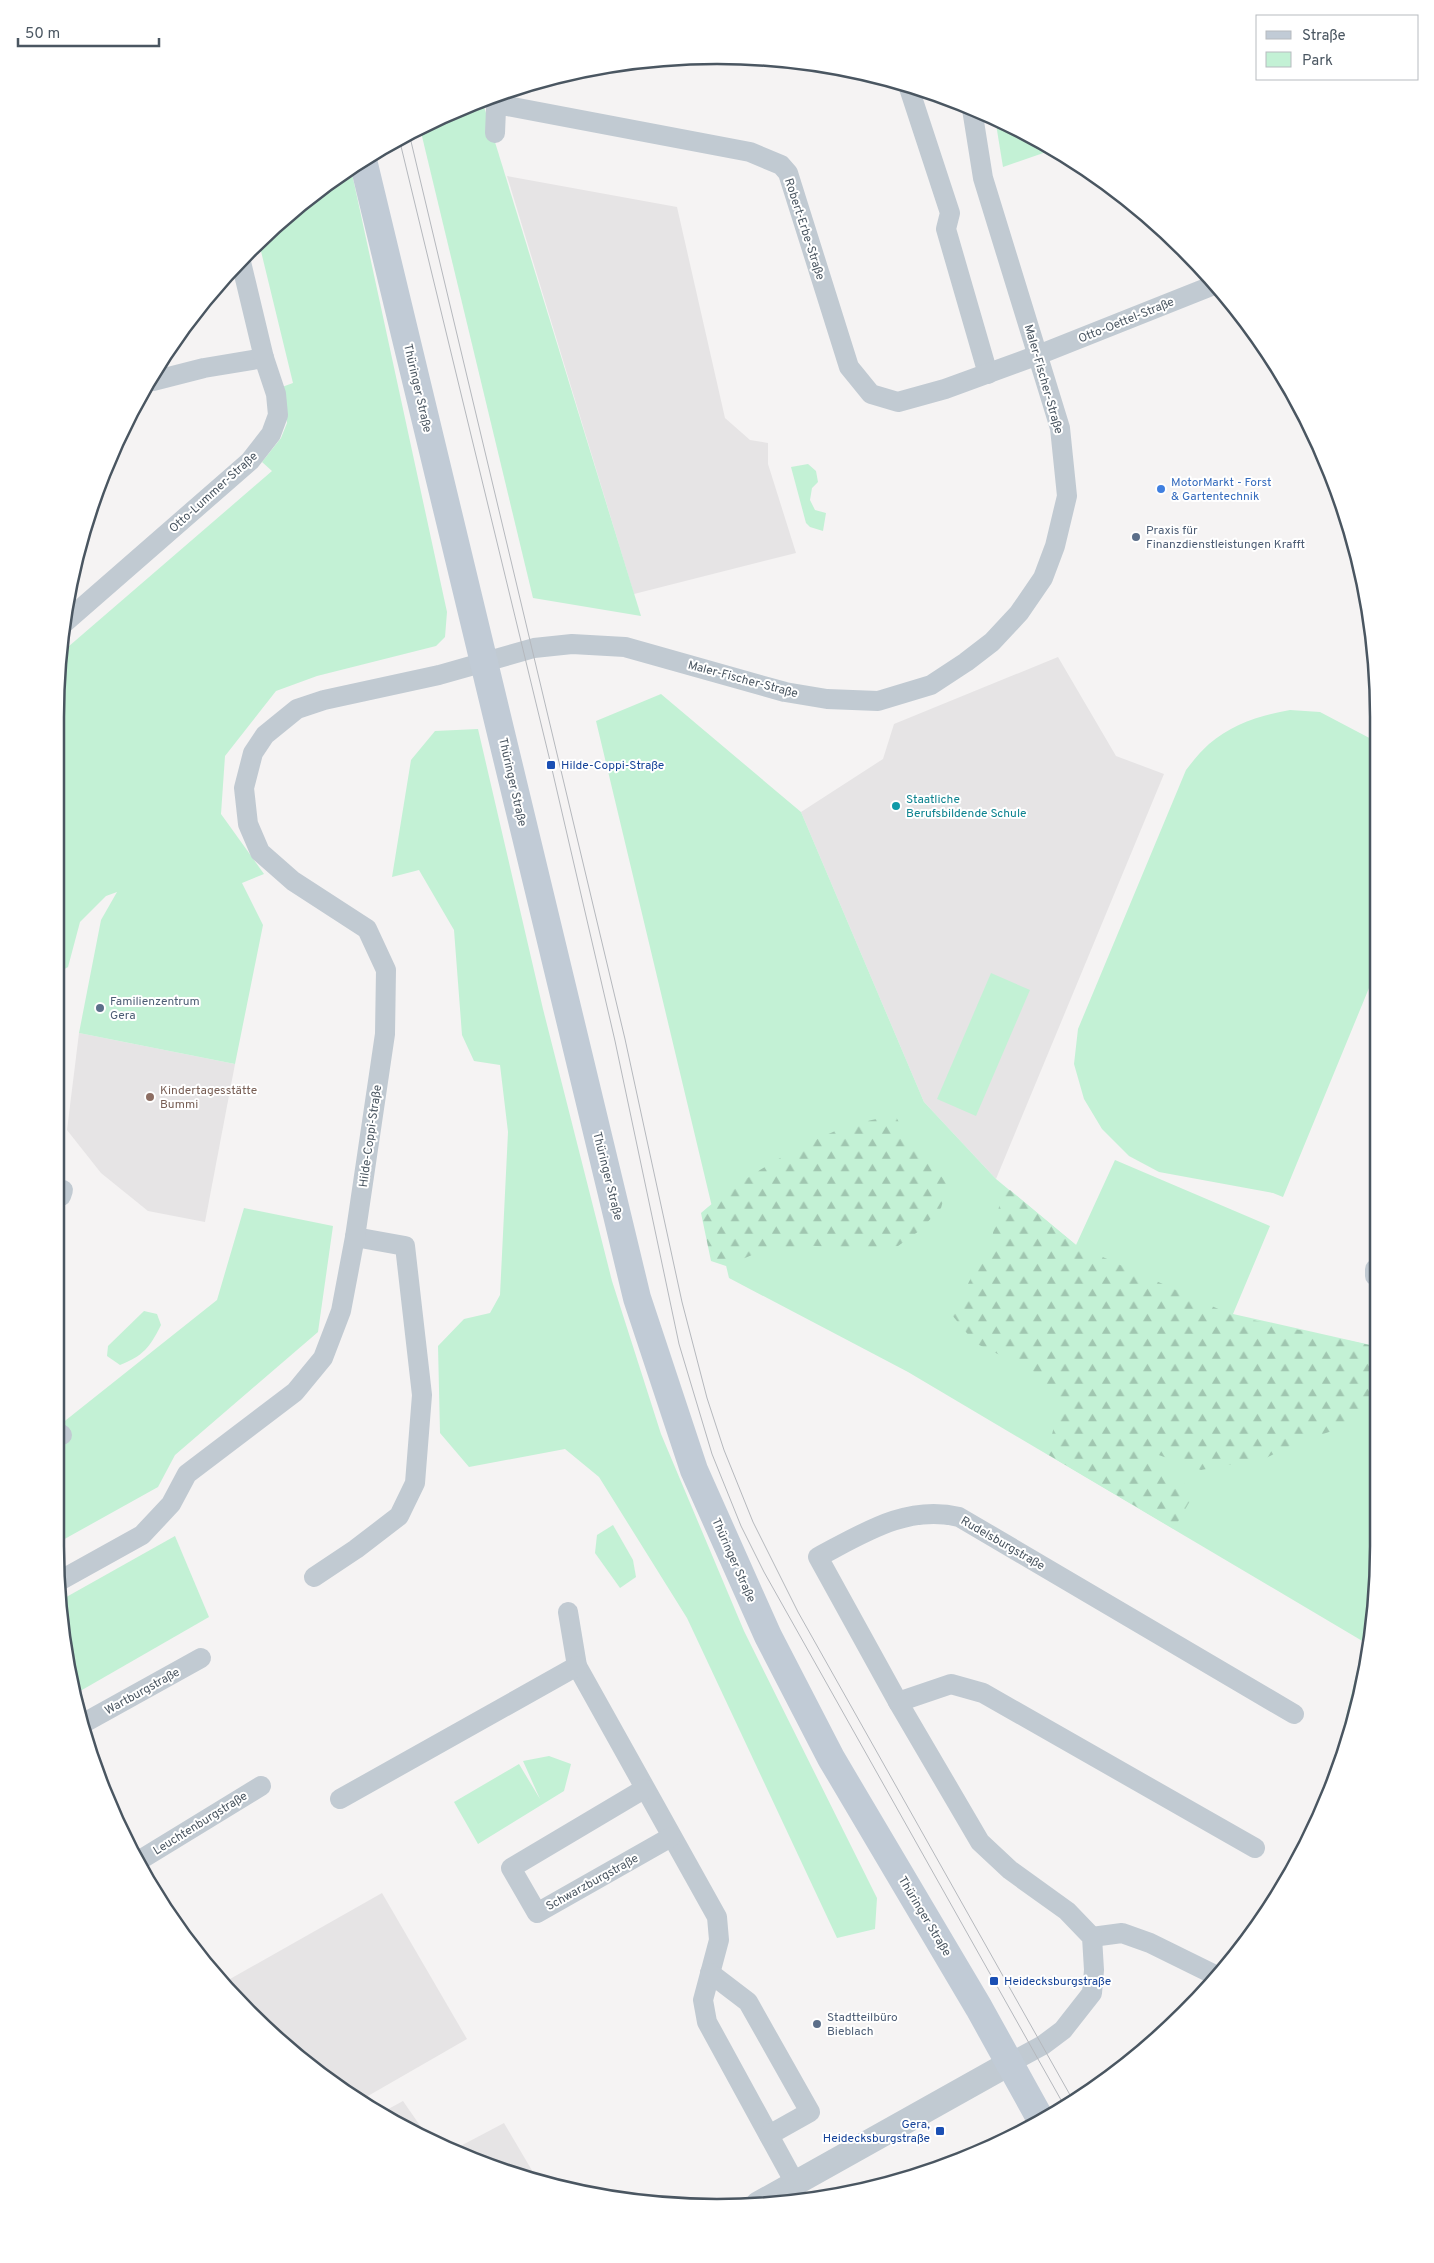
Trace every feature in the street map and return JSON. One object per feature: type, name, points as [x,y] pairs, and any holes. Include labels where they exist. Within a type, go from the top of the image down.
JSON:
[{"type":"main road","name":"Thüringer Straße","points":[[365,167],[462,578],[484,662],[637,1298],[694,1470],[768,1636],[831,1758],[1038,2115]]},
{"type":"street","points":[[911,93],[950,213],[946,229],[988,374]]},
{"type":"street","name":"Robert-Erbe-Straße","points":[[496,133],[496,109],[502,105],[750,152],[781,164],[788,173],[849,367],[872,394],[898,402],[988,374],[1038,355]]},
{"type":"street","name":"Maler-Fischer-Straße","points":[[484,662],[534,648],[572,644],[625,647],[785,692],[827,699],[878,701],[931,685],[992,642],[1019,612],[1043,578],[1055,546],[1067,496],[1060,428],[983,178],[973,116]]},
{"type":"street","name":"Otto-Lummer-Straße","points":[[72,617],[250,461],[271,434],[278,415],[276,394],[264,358],[243,268]]},
{"type":"street","name":"Otto-Oettel-Straße","points":[[1038,355],[1209,287]]},
{"type":"street","points":[[157,380],[204,368],[264,358]]},
{"type":"street","name":"Hilde-Coppi-Straße","points":[[65,1578],[142,1535],[170,1504],[187,1474],[295,1392],[323,1358],[341,1311],[355,1237],[385,1034],[386,970],[367,929],[293,880],[260,852],[248,824],[244,788],[253,753],[264,735],[297,710],[324,700],[439,675],[484,662]]},
{"type":"street","points":[[314,1577],[356,1549],[399,1516],[415,1483],[422,1395],[405,1246],[355,1237]]},
{"type":"street","name":"Rudelsburgstraße","points":[[1092,1937],[1067,1911],[1010,1870],[980,1842],[898,1702],[818,1558],[868,1530],[904,1516],[942,1513],[959,1516],[1294,1714]]},
{"type":"street","points":[[568,1612],[577,1666],[644,1789],[717,1916],[719,1940],[703,2000],[707,2022],[795,2182]]},
{"type":"street","name":"Wartburgstraße","points":[[88,1721],[201,1658]]},
{"type":"street","points":[[340,1798],[577,1666]]},
{"type":"street","points":[[898,1702],[951,1684],[983,1693],[1255,1848]]},
{"type":"street","name":"Leuchtenburgstraße","points":[[143,1858],[261,1786]]},
{"type":"street","name":"Schwarzburgstraße","points":[[644,1789],[511,1868],[537,1913],[671,1837]]},
{"type":"street","points":[[770,2197],[1010,2064],[1063,2030],[1092,1993],[1094,1970],[1092,1937],[1122,1933],[1150,1943],[1211,1973]]},
{"type":"street","points":[[710,1973],[748,2002],[810,2112],[769,2135]]},
{"type":"shaded area","points":[[507,176],[677,207],[725,418],[750,440],[768,443],[768,464],[796,553],[634,594]]},
{"type":"shaded area","points":[[1058,657],[1116,756],[1164,774],[996,1179],[924,1102],[801,812],[883,759],[894,724]]},
{"type":"shaded area","name":"Kindertagesstätte Bummi","points":[[79,1033],[235,1064],[205,1222],[148,1211],[101,1173],[67,1130]]},
{"type":"shaded area","points":[[382,1893],[467,2039],[366,2097],[319,2064],[286,2037],[229,1980]]},
{"type":"shaded area","points":[[403,2101],[422,2129],[390,2112],[387,2110]]},
{"type":"shaded area","points":[[504,2123],[533,2173],[507,2165],[459,2147]]},
{"type":"green space","points":[[484,107],[641,616],[533,598],[422,134]]},
{"type":"green space","points":[[996,127],[1046,152],[1003,167]]},
{"type":"green space","points":[[352,175],[447,612],[445,637],[436,646],[317,676],[276,691],[225,756],[221,814],[264,874],[242,883],[263,925],[235,1064],[79,1033],[101,920],[117,892],[106,896],[80,922],[68,967],[64,969],[64,717],[68,647],[272,471],[262,462],[281,438],[287,423],[282,387],[293,383],[261,250],[319,199]]},
{"type":"green space","points":[[808,464],[816,471],[818,482],[812,488],[810,500],[815,510],[826,513],[823,531],[810,527],[806,523],[791,467]]},
{"type":"green space","points":[[661,694],[801,812],[924,1102],[996,1179],[1076,1245],[1115,1160],[1270,1226],[1233,1314],[1370,1345],[1370,1546],[1369,1589],[1363,1642],[908,1372],[729,1278],[596,721]]},
{"type":"green space","points":[[1290,710],[1320,712],[1370,738],[1370,986],[1283,1197],[1273,1193],[1159,1172],[1129,1156],[1102,1129],[1084,1099],[1074,1064],[1078,1029],[1186,770],[1197,756],[1218,737],[1247,721]]},
{"type":"green space","points":[[478,729],[543,1009],[612,1281],[661,1434],[744,1631],[877,1898],[875,1929],[837,1938],[687,1618],[599,1477],[565,1449],[469,1467],[440,1433],[438,1346],[464,1319],[490,1313],[500,1295],[508,1132],[500,1065],[474,1061],[462,1035],[454,930],[419,870],[392,877],[411,760],[435,731]]},
{"type":"green space","points":[[991,973],[1030,990],[976,1116],[937,1099]]},
{"type":"green space","points":[[895,1115],[913,1148],[948,1183],[941,1208],[919,1231],[898,1246],[874,1251],[804,1245],[752,1255],[726,1266],[711,1261],[701,1213],[716,1200],[768,1165],[824,1136],[862,1122]]},
{"type":"green space","points":[[1010,1190],[1076,1245],[1234,1316],[1370,1345],[1370,1411],[1332,1431],[1296,1443],[1266,1458],[1201,1470],[1136,1447],[1195,1492],[1174,1529],[1047,1454],[1060,1403],[1033,1371],[975,1343],[952,1315],[992,1237],[1002,1194]]},
{"type":"green space","points":[[244,1208],[333,1226],[318,1332],[175,1455],[158,1487],[64,1539],[64,1422],[217,1300]]},
{"type":"green space","points":[[144,1311],[157,1314],[161,1325],[145,1350],[135,1358],[120,1365],[107,1356],[108,1346]]},
{"type":"green space","points":[[613,1525],[633,1560],[636,1577],[620,1588],[595,1553],[597,1535]]},
{"type":"green space","points":[[175,1536],[209,1617],[80,1691],[69,1631],[66,1597]]},
{"type":"green space","points":[[1361,1653],[1348,1715],[1339,1746]]},
{"type":"green space","points":[[549,1756],[571,1764],[564,1791],[478,1844],[454,1802],[519,1764],[540,1799],[523,1761]]},
{"type":"tram line","points":[[411,140],[625,1039],[682,1302],[707,1398],[724,1450],[753,1522],[798,1612],[1070,2095]]},
{"type":"tram line","points":[[401,145],[551,765],[615,1041],[679,1344],[712,1454],[741,1526],[764,1572],[1062,2101]]},
{"type":"place","name":"MotorMarkt - Forst & Gartentechnik","points":[[1161,489]]},
{"type":"place","name":"Praxis für Finanzdienstleistungen Krafft","points":[[1136,537]]},
{"type":"place","name":"Hilde-Coppi-Straße","points":[[551,765]]},
{"type":"place","name":"Staatliche Berufsbildende Schule","points":[[896,806]]},
{"type":"place","name":"Familienzentrum Gera","points":[[100,1008]]},
{"type":"place","name":"Kindertagesstätte Bummi","points":[[150,1097]]},
{"type":"place","name":"Heidecksburgstraße","points":[[994,1981]]},
{"type":"place","name":"Stadtteilbüro Bieblach","points":[[817,2024]]},
{"type":"place","name":"Gera, Heidecksburgstraße","points":[[940,2131]]}]
